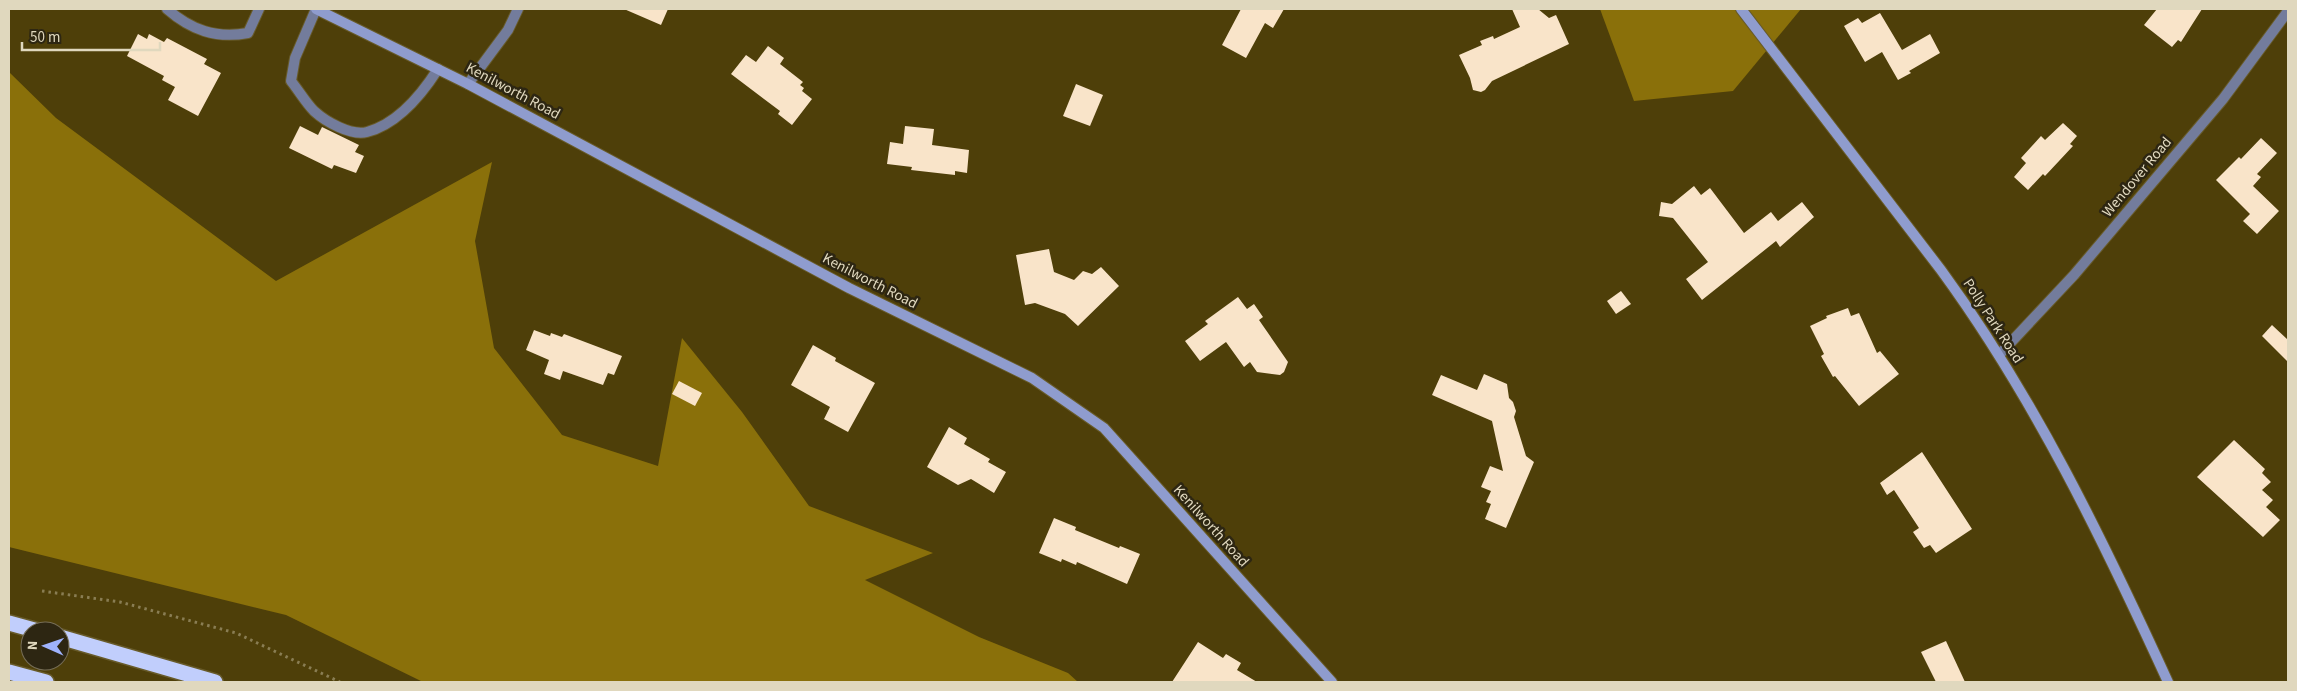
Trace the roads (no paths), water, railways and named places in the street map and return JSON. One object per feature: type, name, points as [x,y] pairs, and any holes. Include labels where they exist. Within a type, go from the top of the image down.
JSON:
[{"type":"highway","points":[[70,640],[215,682]]},
{"type":"highway","points":[[9,672],[46,682]]},
{"type":"street","points":[[167,9],[181,21],[203,32],[229,36],[248,34],[259,9]]},
{"type":"street","points":[[316,9],[295,58],[291,81],[314,112],[340,129],[366,132],[392,120],[425,90],[438,69]]},
{"type":"street","name":"Kenilworth Road","points":[[316,9],[468,84],[849,288],[1032,378],[1106,430],[1332,682]]},
{"type":"street","points":[[468,84],[508,30],[518,9]]},
{"type":"street","name":"Polly Park Road","points":[[1742,9],[1941,270],[1999,355],[2065,469],[2168,682]]},
{"type":"street","name":"Wendover Road","points":[[1999,355],[2074,275],[2216,107],[2288,11]]}]
